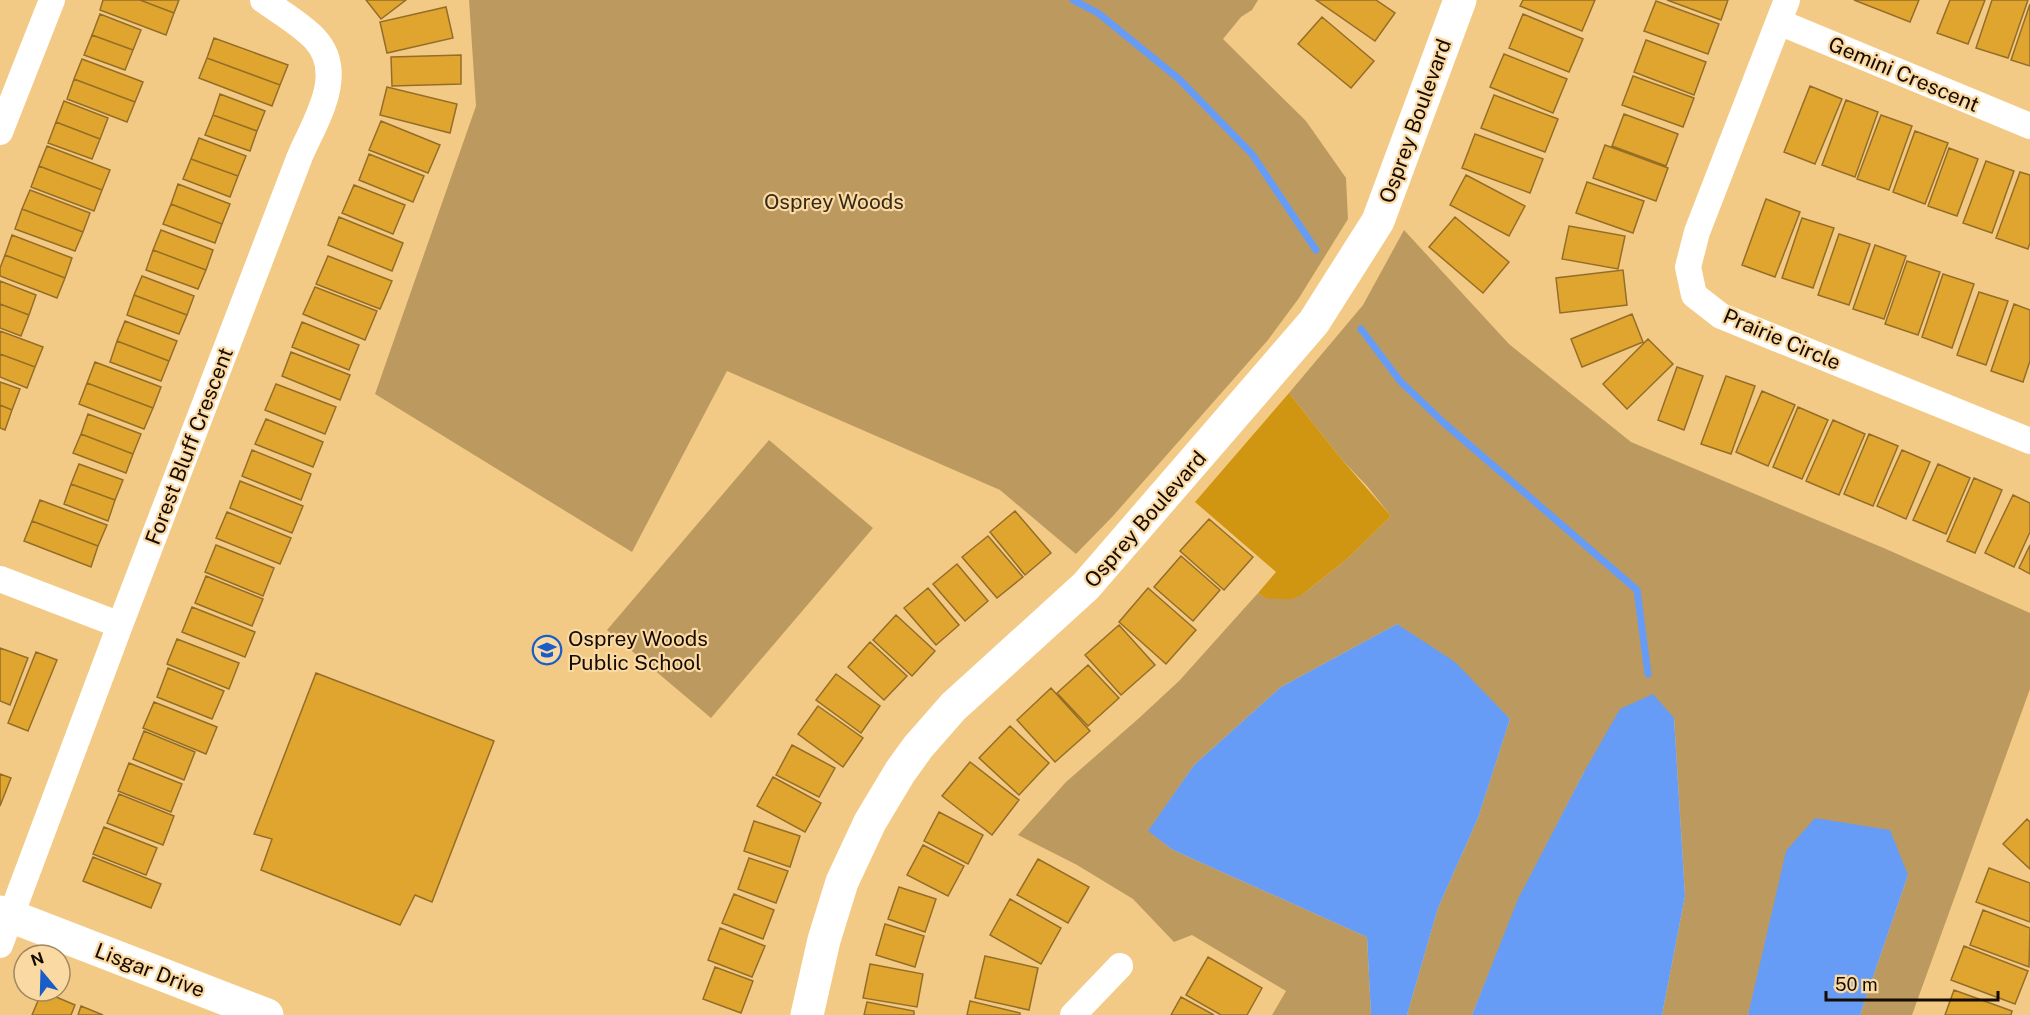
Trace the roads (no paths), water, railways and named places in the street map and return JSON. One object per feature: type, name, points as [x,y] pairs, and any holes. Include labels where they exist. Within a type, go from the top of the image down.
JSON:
[{"type":"street","points":[[0,132],[51,0]]},
{"type":"street","name":"Forest Bluff Crescent","points":[[4,924],[300,156],[328,90],[330,78],[326,54],[316,40],[262,0]]},
{"type":"street","name":"Osprey Boulevard","points":[[807,1015],[824,940],[842,882],[870,822],[918,747],[973,688],[1069,604],[1086,586],[1314,322],[1383,210],[1460,0]]},
{"type":"street","name":"Gemini Crescent","points":[[1783,11],[2030,126]]},
{"type":"street","name":"Prairie Circle","points":[[1783,11],[1698,232],[1688,267],[1694,295],[1721,316],[2030,441]]},
{"type":"street","points":[[0,579],[120,626]]},
{"type":"street","name":"Lisgar Drive","points":[[4,924],[267,1015]]},
{"type":"street","points":[[1073,1015],[1120,966]]},
{"type":"water","points":[[1397,624],[1455,662],[1510,719],[1478,818],[1438,908],[1407,1015],[1371,1015],[1367,937],[1173,850],[1148,831],[1194,765],[1281,687]]},
{"type":"water","points":[[1653,694],[1674,718],[1685,896],[1662,1015],[1472,1015],[1518,899],[1584,772],[1620,709]]},
{"type":"water","points":[[1815,818],[1890,830],[1908,875],[1860,1015],[1748,1015],[1786,851]]},
{"type":"waterway","points":[[1073,0],[1098,13],[1179,79],[1252,154],[1316,250]]},
{"type":"waterway","points":[[1361,329],[1400,381],[1444,423],[1637,590],[1648,674]]},
{"type":"place","name":"Osprey Woods Public School","points":[[547,650]]},
{"type":"park label","name":"Osprey Woods","points":[[834,201]]}]
